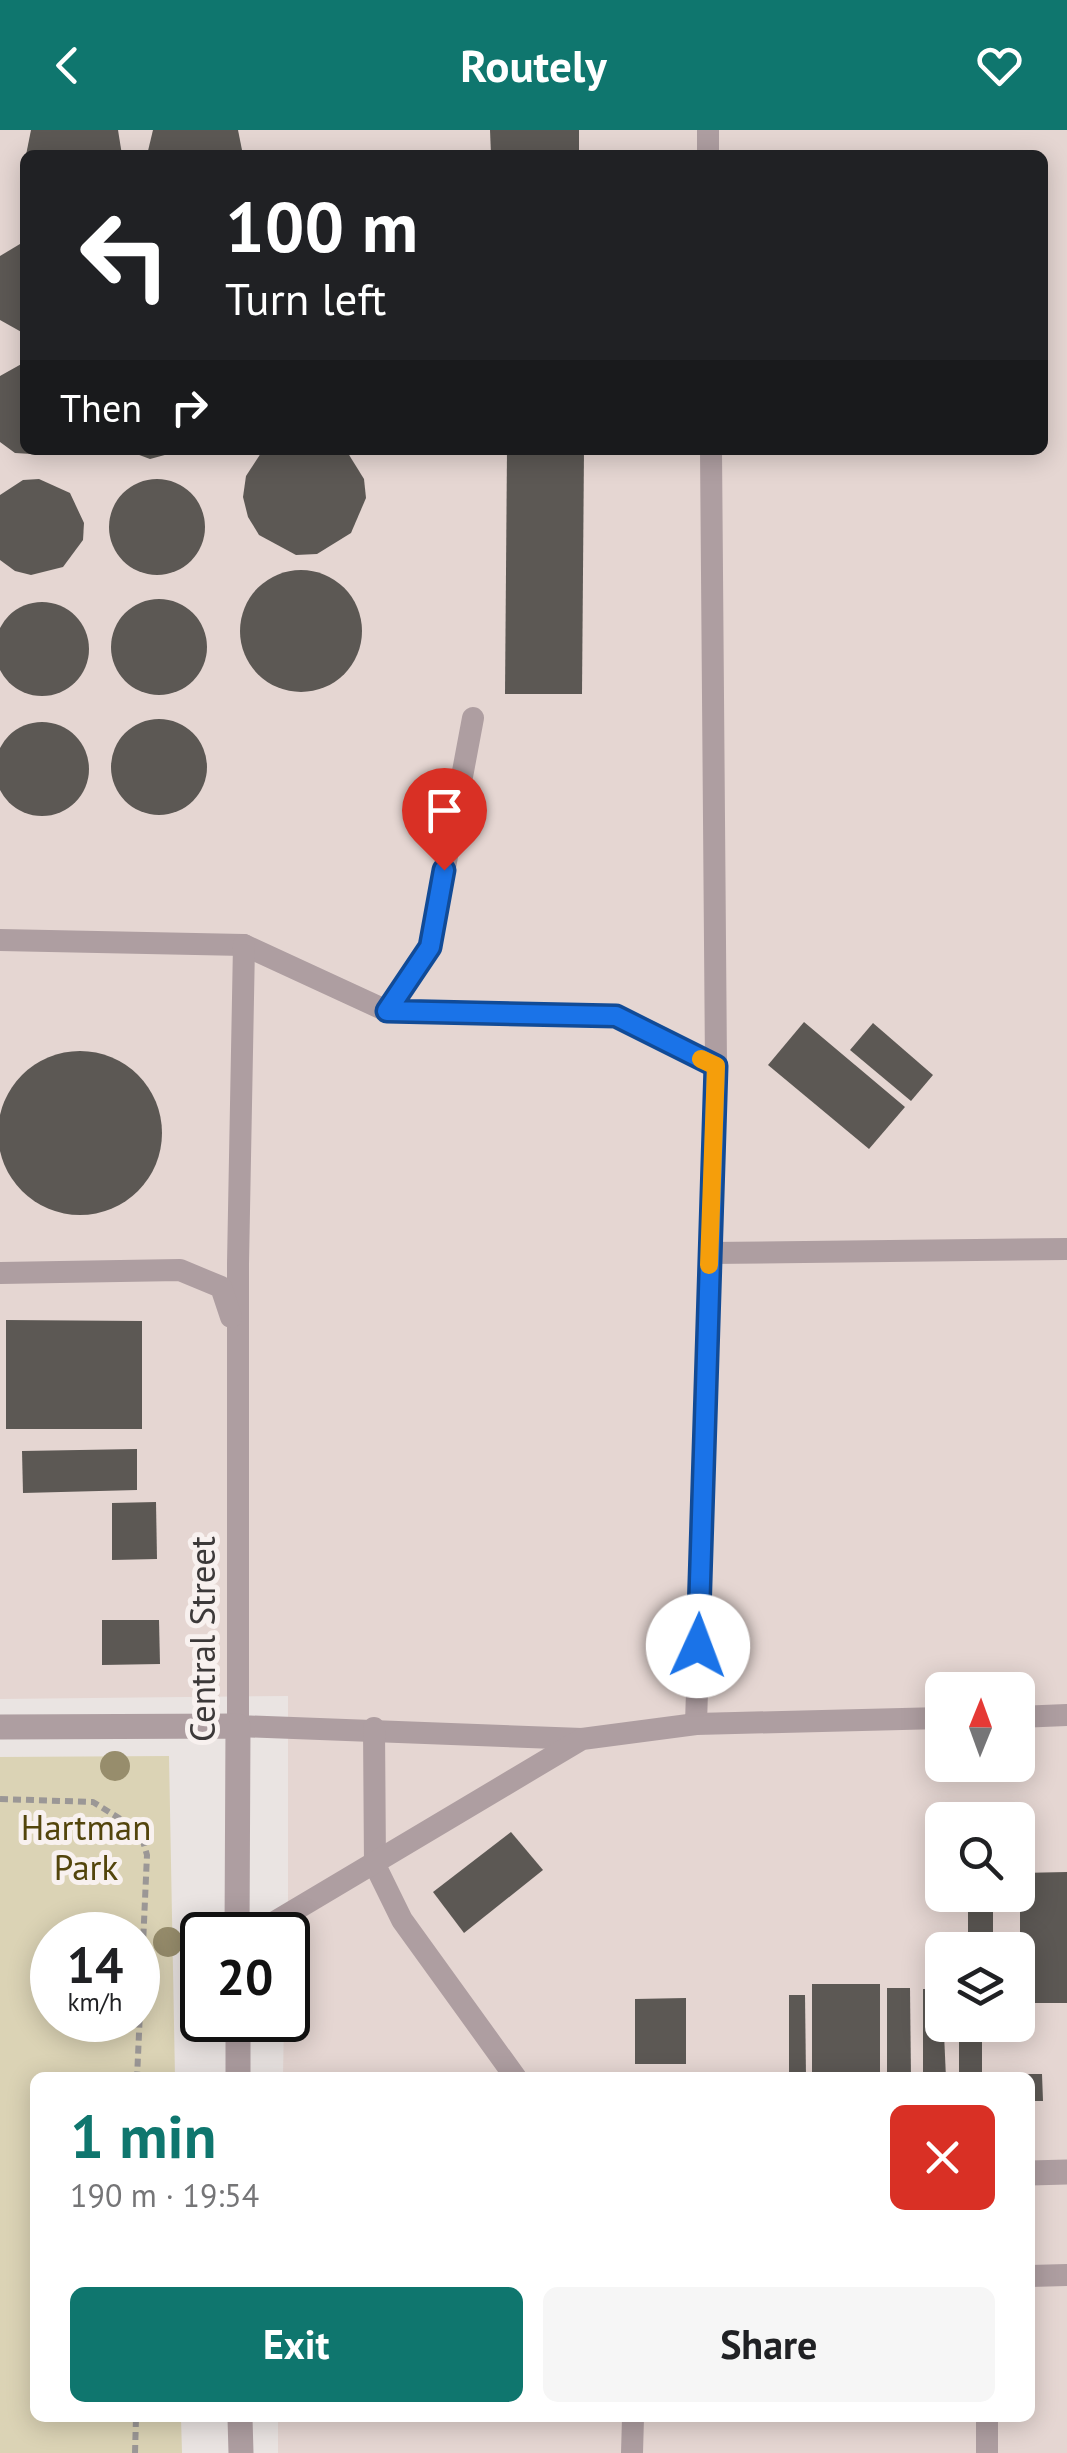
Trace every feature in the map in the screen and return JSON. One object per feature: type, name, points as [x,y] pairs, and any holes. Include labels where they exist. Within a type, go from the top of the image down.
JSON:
[{"type":"street","points":[[0,1727],[238,1726]]},
{"type":"street","name":"Central Street","points":[[237,1912],[238,1726]]},
{"type":"street","points":[[238,2042],[238,2072]]},
{"type":"street","points":[[1035,2173],[1067,2172]]},
{"type":"street","points":[[240,2422],[240,2453]]},
{"type":"lane","points":[[696,1724],[716,1066],[711,455]]},
{"type":"lane","points":[[387,1011],[430,947],[472,718]]},
{"type":"lane","points":[[0,940],[244,945],[387,1011],[616,1016],[716,1066]]},
{"type":"lane","name":"Central Street","points":[[238,1726],[244,945]]},
{"type":"lane","points":[[709,1253],[1067,1249]]},
{"type":"lane","points":[[0,1272],[180,1270],[221,1288],[228,1298],[240,1343]]},
{"type":"lane","points":[[1035,1716],[1067,1716]]},
{"type":"lane","points":[[238,1726],[374,1728],[582,1739],[696,1724],[925,1718]]},
{"type":"lane","points":[[374,1728],[375,1865],[402,1920],[512,2072]]},
{"type":"lane","points":[[293,1912],[582,1739]]},
{"type":"lane","points":[[1035,2276],[1067,2275]]},
{"type":"lane","points":[[632,2453],[633,2422]]},
{"type":"lane","points":[[987,2422],[987,2453]]},
{"type":"path","points":[[0,1799],[94,1802],[140,1831],[147,1855],[137,2072]]},
{"type":"path","points":[[135,2453],[136,2422]]},
{"type":"shaded area","points":[[0,130],[1067,130],[1067,2453],[278,2453],[278,2422],[1035,2422],[1035,2072],[283,2072],[284,2042],[310,2042],[310,1912],[288,1912],[288,1696],[0,1699]]},
{"type":"green space","name":"Hartman Park","points":[[169,1756],[175,2072],[30,2072],[30,2422],[181,2422],[182,2453],[0,2453],[0,1757]]},
{"type":"building","points":[[31,130],[118,130],[121,150],[27,150]]},
{"type":"building","points":[[153,130],[238,130],[242,150],[148,150]]},
{"type":"building","points":[[490,130],[579,130],[579,150],[491,150]]},
{"type":"building","points":[[20,244],[20,331],[0,320],[0,256]]},
{"type":"building","points":[[20,365],[20,453],[0,442],[0,376]]},
{"type":"building","points":[[260,455],[349,455],[364,479],[366,498],[351,533],[317,554],[296,555],[259,535],[248,517],[243,497],[246,476]]},
{"type":"building","points":[[507,455],[584,455],[582,694],[505,694]]},
{"type":"building","points":[[39,479],[70,493],[84,523],[83,540],[63,567],[31,575],[15,571],[0,560],[0,495],[23,480]]},
{"type":"building","points":[[157,479],[175,483],[191,493],[201,509],[205,527],[201,545],[191,561],[175,571],[157,575],[139,571],[123,561],[113,545],[109,527],[113,509],[123,493],[139,483]]},
{"type":"building","points":[[301,570],[324,575],[344,588],[357,608],[362,631],[357,654],[344,674],[324,687],[301,692],[278,687],[258,674],[245,654],[240,631],[245,608],[258,588],[278,575]]},
{"type":"building","points":[[159,599],[177,602],[193,613],[204,629],[204,665],[193,681],[177,692],[159,695],[141,692],[125,681],[114,665],[111,647],[114,629],[125,613],[141,602]]},
{"type":"building","points":[[24,605],[60,605],[81,623],[88,640],[86,667],[60,693],[24,693],[-1,669],[-1,629]]},
{"type":"building","points":[[159,719],[177,722],[193,733],[204,749],[204,785],[193,801],[177,812],[159,815],[141,812],[125,801],[114,785],[111,767],[114,749],[125,733],[141,722]]},
{"type":"building","points":[[24,725],[60,725],[81,743],[88,760],[86,787],[60,813],[24,813],[-1,789],[-1,749]]},
{"type":"building","points":[[804,1022],[905,1107],[869,1149],[768,1065]]},
{"type":"building","points":[[873,1023],[933,1075],[911,1101],[850,1050]]},
{"type":"building","points":[[64,1053],[96,1053],[125,1065],[148,1088],[160,1117],[160,1149],[148,1178],[125,1201],[96,1213],[64,1213],[35,1201],[12,1178],[0,1149],[0,1117],[12,1088],[35,1065]]},
{"type":"building","points":[[6,1320],[142,1321],[142,1429],[6,1429]]},
{"type":"building","points":[[137,1449],[137,1490],[23,1493],[22,1451]]},
{"type":"building","points":[[156,1502],[157,1559],[112,1560],[112,1503]]},
{"type":"building","points":[[102,1620],[159,1620],[160,1664],[102,1665]]},
{"type":"building","points":[[511,1832],[543,1870],[464,1933],[433,1892]]},
{"type":"building","points":[[1067,1872],[1067,2003],[1035,2003],[1035,1932],[1020,1932],[1020,1912],[1035,1912],[1035,1873]]},
{"type":"building","points":[[968,1912],[993,1912],[993,1932],[968,1932]]},
{"type":"building","points":[[812,1984],[880,1984],[880,2072],[812,2072]]},
{"type":"building","points":[[887,1988],[910,1988],[911,2072],[887,2072]]},
{"type":"building","points":[[923,1989],[925,2042],[944,2042],[946,2072],[923,2072]]},
{"type":"building","points":[[789,1995],[805,1995],[806,2072],[789,2072]]},
{"type":"building","points":[[686,1998],[686,2064],[635,2064],[635,1999]]},
{"type":"building","points":[[959,2042],[982,2042],[982,2072],[959,2072]]},
{"type":"building","points":[[1035,2074],[1042,2074],[1043,2101],[1035,2101]]},
{"type":"slow traffic","points":[[701,1059],[716,1066],[709,1265]]},
{"type":"route","points":[[444,870],[430,947],[387,1011],[616,1016],[716,1066],[698,1646]]}]
